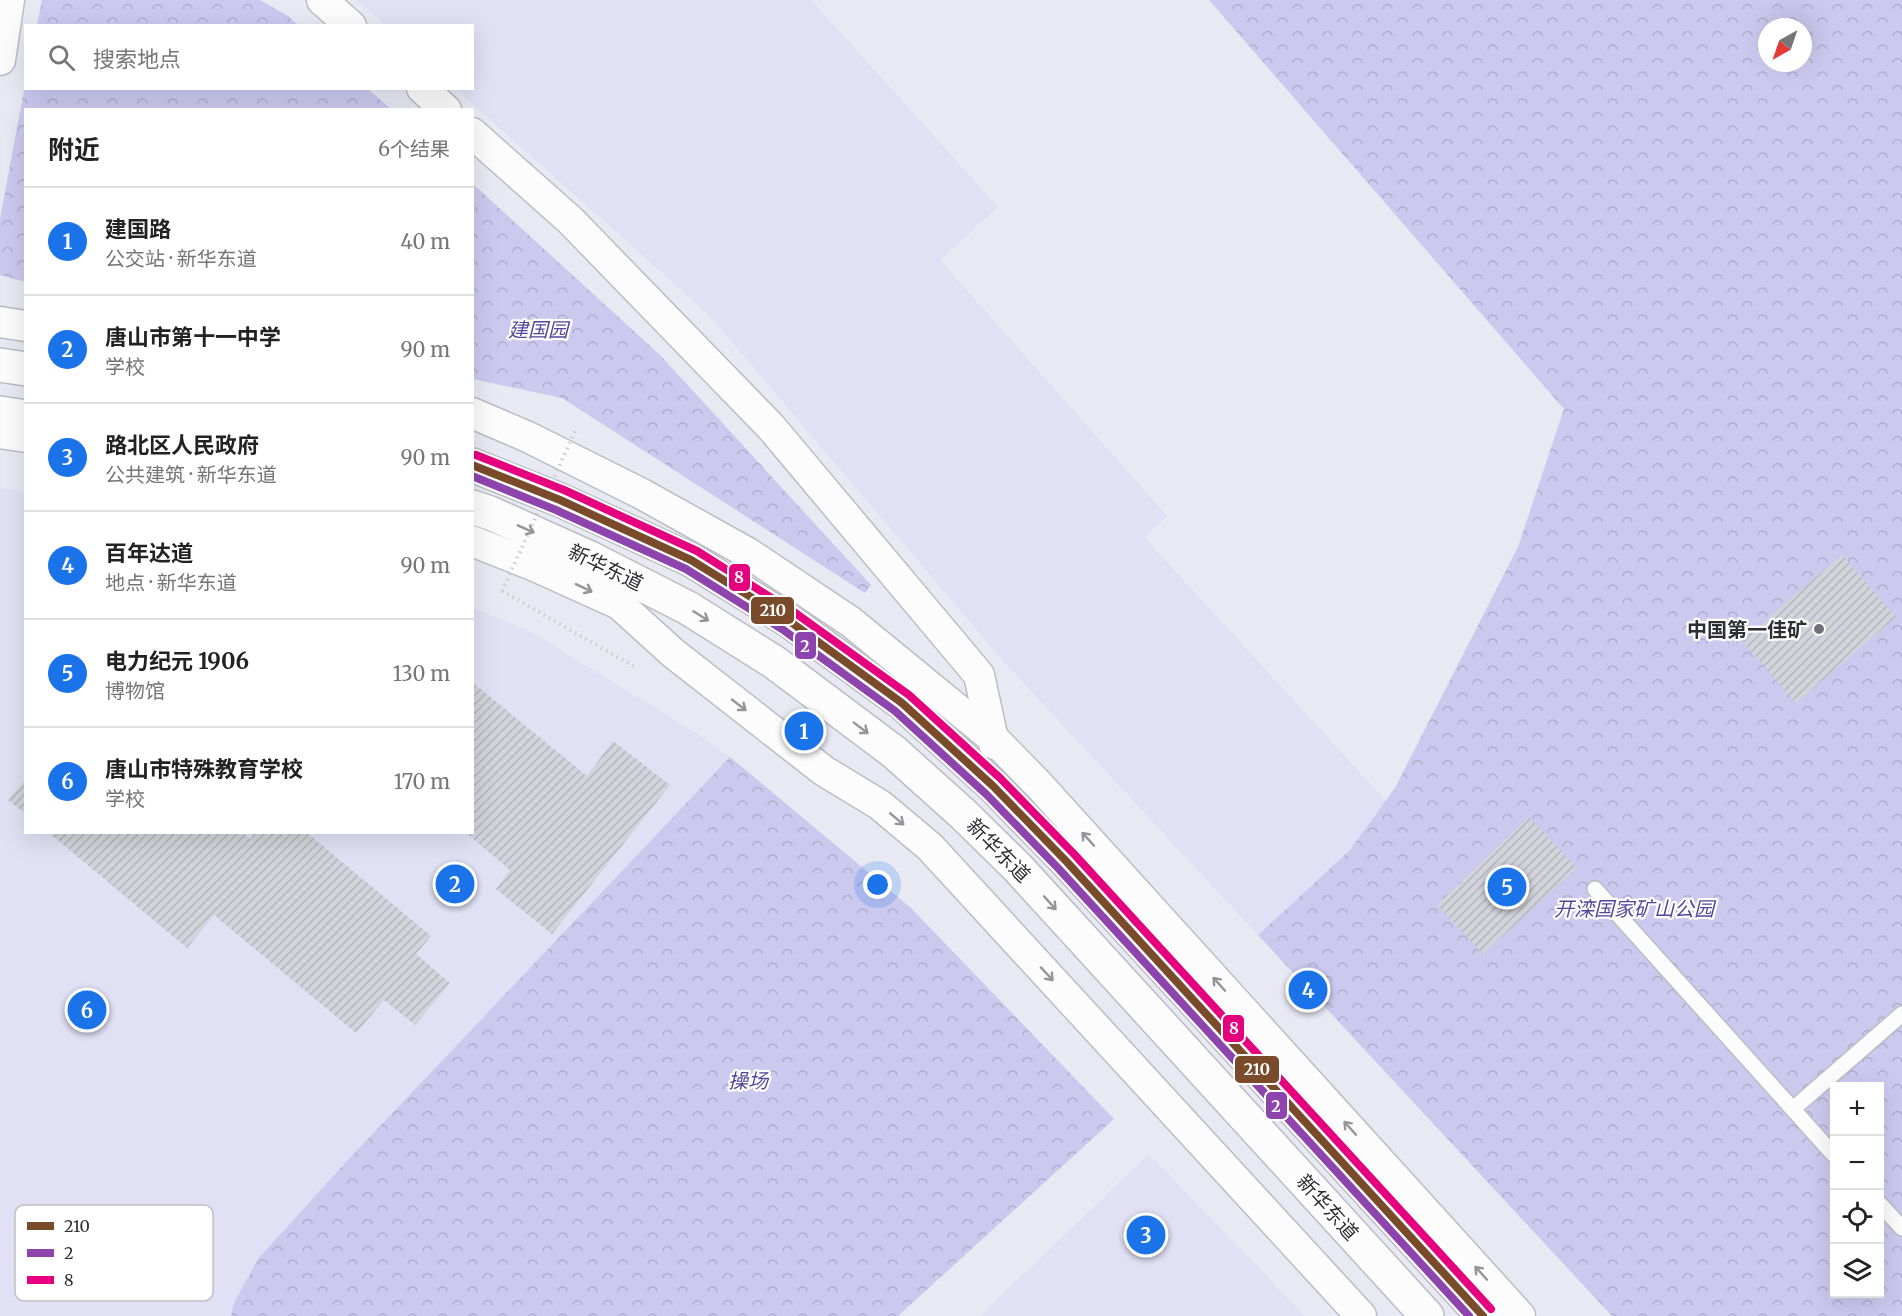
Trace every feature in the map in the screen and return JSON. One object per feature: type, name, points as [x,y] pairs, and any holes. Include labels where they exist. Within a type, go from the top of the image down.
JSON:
[{"type":"main road","points":[[0,365],[24,369]]},
{"type":"main road","points":[[0,413],[24,417]]},
{"type":"main road","name":"新华东道","points":[[474,466],[560,500],[701,566],[788,620],[902,703],[993,786],[1066,861],[1483,1316]]},
{"type":"main road","name":"新华东道","points":[[474,508],[590,558],[688,608],[774,662],[894,752],[963,814],[1018,868],[1427,1316]]},
{"type":"street","points":[[0,60],[9,0]]},
{"type":"street","points":[[322,0],[349,24]]},
{"type":"street","points":[[424,90],[444,108]]},
{"type":"street","points":[[474,135],[570,220],[771,427],[979,675],[994,740],[993,786]]},
{"type":"street","points":[[0,322],[24,326]]},
{"type":"street","points":[[474,414],[528,437],[631,489],[748,553],[851,622],[994,740],[1047,794],[1520,1316]]},
{"type":"street","points":[[0,433],[24,437]]},
{"type":"street","points":[[474,542],[535,566],[619,604],[673,653],[824,771],[880,805],[930,847],[1360,1316]]},
{"type":"lane","points":[[1595,889],[1830,1151]]},
{"type":"lane","points":[[1793,1109],[1902,1014]]},
{"type":"lane","points":[[1884,1208],[1902,1228]]},
{"type":"path","points":[[577,427],[502,591],[634,667]]},
{"type":"shaded area","points":[[357,0],[811,0],[998,207],[940,260],[1167,516],[1144,537],[1386,801],[1395,788],[1518,547],[1564,408],[1902,485],[1349,851],[1258,935],[1005,663],[708,314],[457,90],[474,90],[474,24],[384,24]]},
{"type":"shaded area","points":[[0,488],[24,492],[24,834],[474,834],[474,608],[528,630],[696,733],[730,757],[911,908],[1114,1119],[898,1316],[0,1316]]},
{"type":"shaded area","points":[[1149,1154],[1305,1316],[980,1316]]},
{"type":"green space","points":[[42,0],[260,0],[288,16],[297,24],[37,24]]},
{"type":"green space","name":"开滦国家矿山公园","points":[[1209,0],[1902,0],[1902,1316],[1612,1316],[1258,935],[1350,850],[1395,788],[1518,547],[1564,409]]},
{"type":"green space","points":[[24,90],[369,90],[390,108],[24,108],[24,282],[0,275],[0,219]]},
{"type":"green space","name":"建国园","points":[[474,185],[660,355],[871,585],[865,593],[562,398],[474,379]]},
{"type":"green space","name":"操场","points":[[730,757],[911,908],[1114,1119],[898,1316],[231,1316],[234,1303],[258,1259],[347,1161]]},
{"type":"building","name":"中国第一佳矿","points":[[1842,555],[1896,617],[1796,703],[1742,641]]},
{"type":"building","points":[[474,684],[587,776],[613,741],[670,785],[552,934],[496,889],[510,870],[467,834],[474,834]]},
{"type":"building","points":[[24,781],[24,812],[8,800]]},
{"type":"building","points":[[1529,817],[1577,868],[1483,954],[1437,905]]},
{"type":"building","points":[[50,834],[244,834],[250,839],[254,834],[308,834],[431,936],[416,954],[450,983],[415,1025],[384,1000],[356,1033],[214,915],[187,948]]},
{"type":"transit line","name":"8","points":[[476,455],[564,490],[697,551],[794,612],[909,695],[1000,778],[1074,854],[1491,1309]]},
{"type":"transit line","name":"210","points":[[474,466],[560,500],[691,560],[788,620],[902,703],[993,786],[1066,861],[1483,1316]]},
{"type":"transit line","name":"2","points":[[474,477],[556,510],[686,569],[782,629],[895,711],[986,794],[1058,868],[1469,1316]]},
{"type":"place","name":"中国第一佳矿","points":[[1819,629]]},
{"type":"place","name":"建国路","points":[[804,731]]},
{"type":"place","name":"唐山市第十一中学","points":[[455,884]]},
{"type":"place","name":"电力纪元 1906","points":[[1507,887]]},
{"type":"place","name":"百年达道","points":[[1308,990]]},
{"type":"place","name":"唐山市特殊教育学校","points":[[87,1010]]},
{"type":"place","name":"路北区人民政府","points":[[1146,1235]]}]
